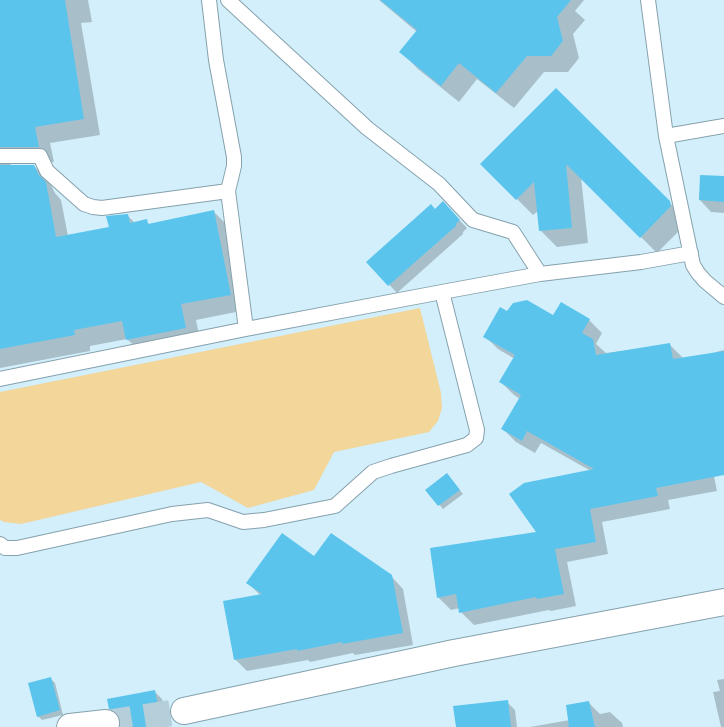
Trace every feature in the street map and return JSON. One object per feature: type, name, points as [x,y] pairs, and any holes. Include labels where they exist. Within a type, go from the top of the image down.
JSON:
[{"type":"street","points":[[184,711],[454,653],[724,602]]},
{"type":"street","points":[[70,727],[106,723]]},
{"type":"lane","points":[[209,0],[216,60],[234,157],[228,191],[246,329]]},
{"type":"lane","points":[[228,0],[367,128],[439,184],[473,220],[513,232],[540,274]]},
{"type":"lane","points":[[648,0],[666,136],[693,265],[705,281],[724,297]]},
{"type":"lane","points":[[666,136],[724,126]]},
{"type":"lane","points":[[0,156],[40,156],[47,171],[84,204],[93,207],[102,208],[228,191]]},
{"type":"lane","points":[[0,379],[246,329],[540,274],[642,262],[691,253]]},
{"type":"lane","points":[[0,544],[5,548],[17,548],[172,514],[208,510],[243,522],[335,506],[374,472],[467,445],[476,438],[477,430],[442,292]]},
{"type":"shaded area","points":[[420,308],[441,393],[442,408],[438,421],[429,432],[334,452],[314,490],[248,508],[201,482],[21,524],[0,520],[0,392]]},
{"type":"building","points":[[0,0],[65,0],[84,119],[35,127],[39,147],[0,147]]},
{"type":"building","points":[[380,0],[571,0],[557,17],[563,41],[551,56],[527,56],[496,93],[459,63],[441,86],[399,52],[417,30]]},
{"type":"building","points":[[556,88],[670,201],[671,206],[640,238],[566,164],[572,228],[539,231],[534,182],[516,200],[480,164]]},
{"type":"building","points":[[0,165],[34,165],[46,182],[56,237],[109,227],[106,216],[128,214],[130,223],[147,219],[148,224],[214,210],[231,295],[181,304],[186,328],[126,340],[122,321],[74,330],[75,335],[0,349]]},
{"type":"building","points":[[700,175],[724,176],[724,202],[699,200]]},
{"type":"building","points":[[443,201],[460,220],[388,286],[366,262],[431,204],[435,209]]},
{"type":"building","points":[[527,300],[553,315],[561,302],[590,319],[582,333],[593,339],[596,355],[670,343],[673,359],[724,351],[724,475],[656,488],[658,496],[590,509],[596,542],[555,549],[564,594],[537,599],[536,597],[459,613],[456,594],[437,598],[430,548],[536,532],[509,494],[524,483],[594,469],[527,431],[522,441],[501,429],[521,395],[499,382],[515,355],[483,337],[500,307],[507,311],[513,303]]},
{"type":"building","points":[[447,473],[460,490],[438,506],[425,490]]},
{"type":"building","points":[[282,533],[314,556],[331,533],[392,575],[403,633],[234,660],[223,601],[262,594],[246,583]]},
{"type":"building","points":[[51,677],[60,710],[37,717],[28,683]]},
{"type":"building","points":[[155,690],[162,727],[120,727],[121,721],[113,710],[109,709],[107,699]]},
{"type":"building","points":[[508,700],[511,727],[456,727],[453,706]]},
{"type":"building","points":[[589,701],[595,727],[569,727],[566,705]]},
{"type":"tunnel","points":[[106,723],[184,711]]}]
